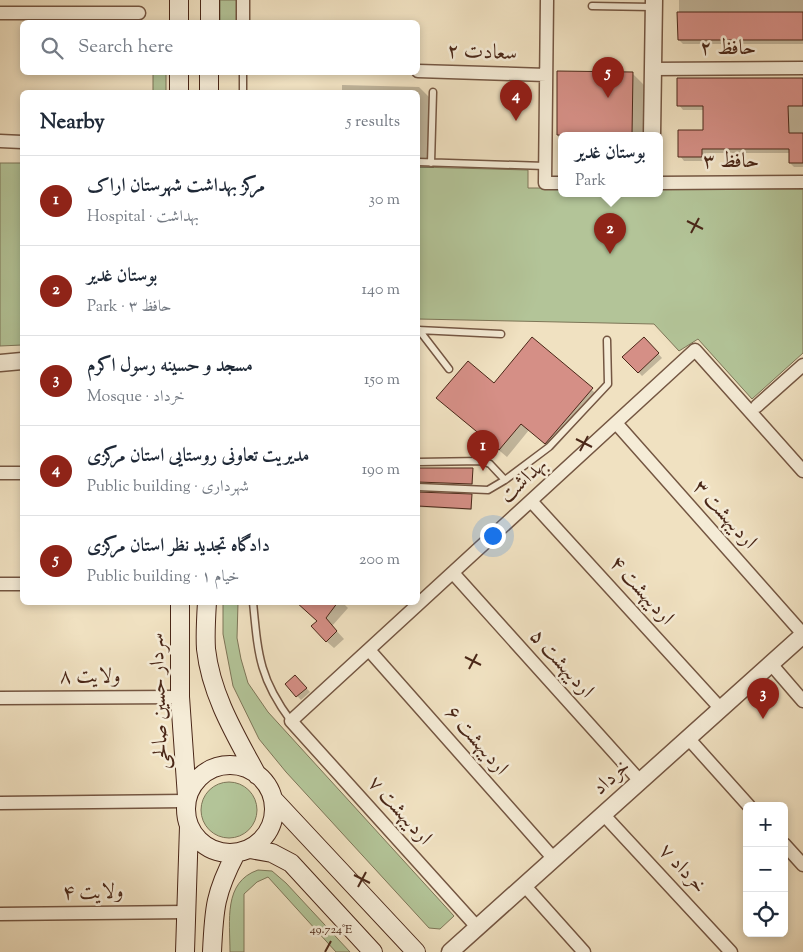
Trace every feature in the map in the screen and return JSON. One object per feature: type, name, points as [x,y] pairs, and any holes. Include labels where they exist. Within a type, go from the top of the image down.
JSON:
[{"type":"main road","points":[[178,0],[178,20]]},
{"type":"main road","points":[[210,0],[210,20]]},
{"type":"main road","points":[[179,75],[179,90]]},
{"type":"main road","points":[[209,75],[209,90]]},
{"type":"main road","name":"سردار حسین صالحی","points":[[180,605],[180,697],[186,799]]},
{"type":"main road","points":[[206,605],[206,649],[212,679],[229,723],[258,775],[267,786],[273,799],[416,952]]},
{"type":"main road","points":[[185,952],[188,826],[186,799],[193,784],[203,774],[216,767],[238,766],[258,775]]},
{"type":"main road","points":[[212,952],[216,896],[220,883],[243,851],[262,840],[270,828],[274,814],[273,799]]},
{"type":"main road","points":[[188,826],[194,836],[208,847],[224,853],[243,851],[272,853],[291,863],[373,952]]},
{"type":"street","points":[[243,0],[243,20]]},
{"type":"street","points":[[547,0],[545,183],[558,183]]},
{"type":"street","points":[[652,132],[654,4]]},
{"type":"street","points":[[0,13],[140,13]]},
{"type":"street","name":"حافظ ۲","points":[[652,69],[803,68]]},
{"type":"street","name":"سعادت ۲","points":[[420,71],[546,75]]},
{"type":"street","points":[[0,142],[20,142]]},
{"type":"street","name":"حافظ ۳","points":[[663,182],[803,182]]},
{"type":"street","name":"بهداشت","points":[[420,603],[695,350],[803,471]]},
{"type":"street","points":[[0,363],[20,361]]},
{"type":"street","points":[[757,406],[803,365]]},
{"type":"street","name":"اردیبهشت ۳","points":[[616,423],[803,634]]},
{"type":"street","points":[[0,474],[20,473]]},
{"type":"street","name":"اردیبهشت ۴","points":[[531,501],[721,709]]},
{"type":"street","name":"اردیبهشت ۵","points":[[453,573],[640,781]]},
{"type":"street","points":[[0,584],[20,584]]},
{"type":"street","name":"بهداشت","points":[[291,721],[418,605]]},
{"type":"street","name":"خرداد","points":[[450,952],[803,634]]},
{"type":"street","name":"اردیبهشت ۶","points":[[369,650],[554,859]]},
{"type":"street","points":[[770,664],[803,701]]},
{"type":"street","name":"ولایت ۸","points":[[0,698],[180,697]]},
{"type":"street","name":"اردیبهشت ۷","points":[[291,721],[478,927]]},
{"type":"street","points":[[688,738],[745,802]]},
{"type":"street","points":[[0,804],[186,799]]},
{"type":"street","name":"خرداد ۷","points":[[604,814],[731,952]]},
{"type":"street","points":[[787,847],[803,865]]},
{"type":"street","points":[[524,885],[584,952]]},
{"type":"street","name":"ولایت ۴","points":[[0,914],[187,912]]},
{"type":"lane","points":[[592,6],[654,4]]},
{"type":"lane","points":[[243,75],[243,90]]},
{"type":"lane","points":[[430,163],[433,92]]},
{"type":"lane","points":[[420,162],[545,166]]},
{"type":"lane","points":[[420,330],[502,334]]},
{"type":"lane","points":[[420,333],[449,369]]},
{"type":"lane","points":[[420,487],[488,490],[505,480],[549,447],[608,384],[607,340]]},
{"type":"lane","points":[[420,462],[482,461],[490,464],[505,480]]},
{"type":"lane","points":[[253,605],[261,667],[269,689],[291,721]]},
{"type":"green space","points":[[220,0],[237,0],[237,20],[220,20]]},
{"type":"green space","points":[[153,75],[166,75],[166,90],[153,90]]},
{"type":"green space","points":[[0,163],[20,163],[20,345],[0,346]]},
{"type":"green space","points":[[420,167],[528,170],[528,188],[558,188],[558,197],[663,197],[663,188],[803,189],[803,353],[752,399],[698,339],[679,351],[654,324],[420,319]]},
{"type":"green space","points":[[223,605],[238,605],[237,638],[248,683],[268,712],[454,916],[440,929],[429,928],[286,772],[259,739],[233,686],[223,634]]},
{"type":"green space","points":[[229,782],[240,784],[249,790],[255,799],[257,810],[255,821],[249,830],[240,836],[229,838],[218,836],[209,830],[203,821],[201,810],[203,799],[209,790],[218,784]]},
{"type":"green space","points":[[258,870],[272,871],[286,883],[350,952],[336,952],[268,877],[257,882],[244,894],[244,952],[230,952],[230,916],[234,893],[247,876]]},
{"type":"building","points":[[677,12],[803,12],[803,40],[678,40]]},
{"type":"building","points":[[557,71],[633,72],[632,132],[558,132],[557,135]]},
{"type":"building","points":[[677,78],[803,78],[803,106],[788,106],[789,133],[803,133],[803,163],[789,163],[789,149],[702,149],[702,157],[678,157],[678,130],[703,130],[703,106],[677,106]]},
{"type":"building","points":[[532,337],[593,388],[545,444],[521,424],[499,450],[436,398],[468,361],[494,383]]},
{"type":"building","points":[[644,337],[659,353],[638,373],[622,357]]},
{"type":"building","points":[[420,468],[473,468],[472,484],[420,482]]},
{"type":"building","points":[[420,492],[472,494],[471,509],[420,506]]},
{"type":"building","points":[[299,605],[336,605],[326,618],[337,631],[326,642],[311,626],[317,621]]},
{"type":"building","points":[[295,675],[307,688],[296,697],[285,684]]},
{"type":"place","name":"دادگاه تجدید نظر استان مرکزی","points":[[608,98]]},
{"type":"place","name":"مدیریت تعاونی روستایی استان مرکزی","points":[[516,121]]},
{"type":"place","name":"بوستان غدیر","points":[[610,254]]},
{"type":"place","name":"مرکز بهداشت شهرستان اراک","points":[[483,471]]},
{"type":"place","name":"مسجد و حسینه رسول اکرم","points":[[763,719]]}]
